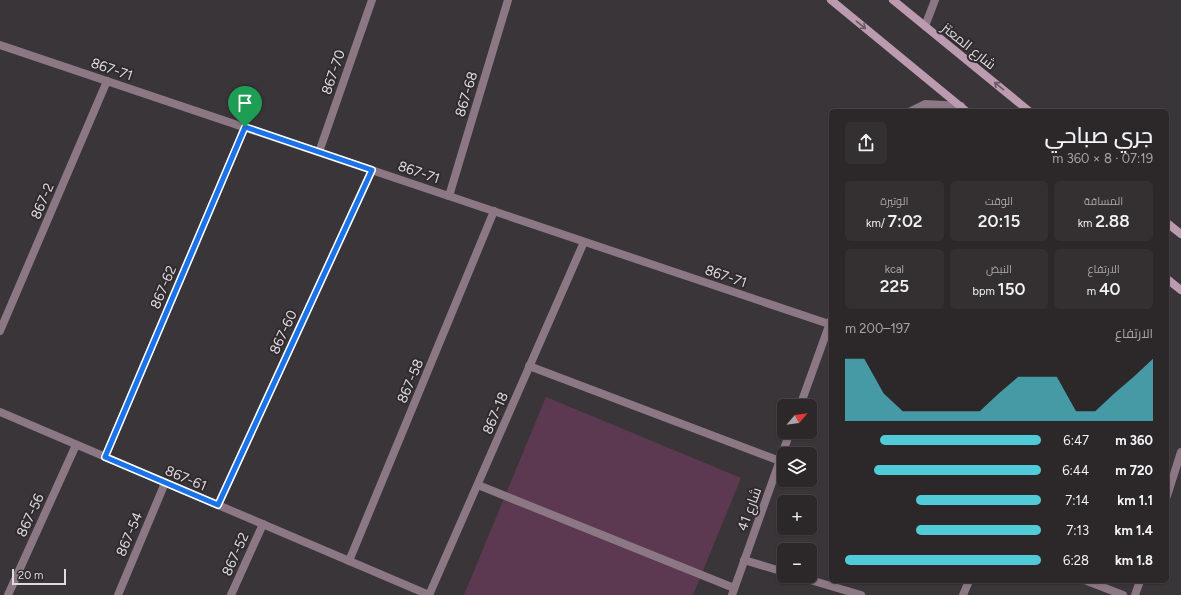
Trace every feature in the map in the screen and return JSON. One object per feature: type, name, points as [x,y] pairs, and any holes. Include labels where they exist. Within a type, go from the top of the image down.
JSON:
[{"type":"street","name":"867-70","points":[[319,152],[372,0]]},
{"type":"street","name":"867-68","points":[[449,196],[508,0]]},
{"type":"street","points":[[831,0],[964,109]]},
{"type":"street","name":"شارع المعتز","points":[[894,0],[1027,109]]},
{"type":"street","points":[[925,26],[934,0]]},
{"type":"street","name":"867-71","points":[[0,45],[584,242],[829,322]]},
{"type":"street","name":"867-2","points":[[0,330],[107,81]]},
{"type":"street","points":[[915,109],[925,104],[964,109]]},
{"type":"street","name":"867-62","points":[[105,457],[245,127]]},
{"type":"street","name":"867-60","points":[[218,505],[372,170]]},
{"type":"street","name":"867-58","points":[[349,561],[494,211]]},
{"type":"street","points":[[1169,225],[1181,234]]},
{"type":"street","name":"867-18","points":[[429,595],[584,242]]},
{"type":"street","points":[[1169,281],[1181,290]]},
{"type":"street","points":[[802,399],[829,325]]},
{"type":"street","points":[[529,366],[777,460]]},
{"type":"street","name":"867-61","points":[[0,412],[429,595]]},
{"type":"street","name":"867-56","points":[[8,595],[76,445]]},
{"type":"street","points":[[1169,490],[1181,452]]},
{"type":"street","name":"شارع 41","points":[[733,592],[777,469]]},
{"type":"street","name":"867-54","points":[[118,595],[165,483]]},
{"type":"street","points":[[478,485],[733,592]]},
{"type":"street","name":"867-52","points":[[231,595],[263,524]]},
{"type":"street","points":[[744,560],[777,570]]},
{"type":"street","points":[[817,582],[861,595]]},
{"type":"street","points":[[963,595],[968,583]]},
{"type":"street","points":[[1092,583],[1123,595]]},
{"type":"street","points":[[1135,595],[1139,583]]},
{"type":"shaded area","points":[[546,397],[741,478],[693,595],[464,595]]},
{"type":"route","points":[[245,127],[372,170],[218,505],[105,457],[245,127]]}]
